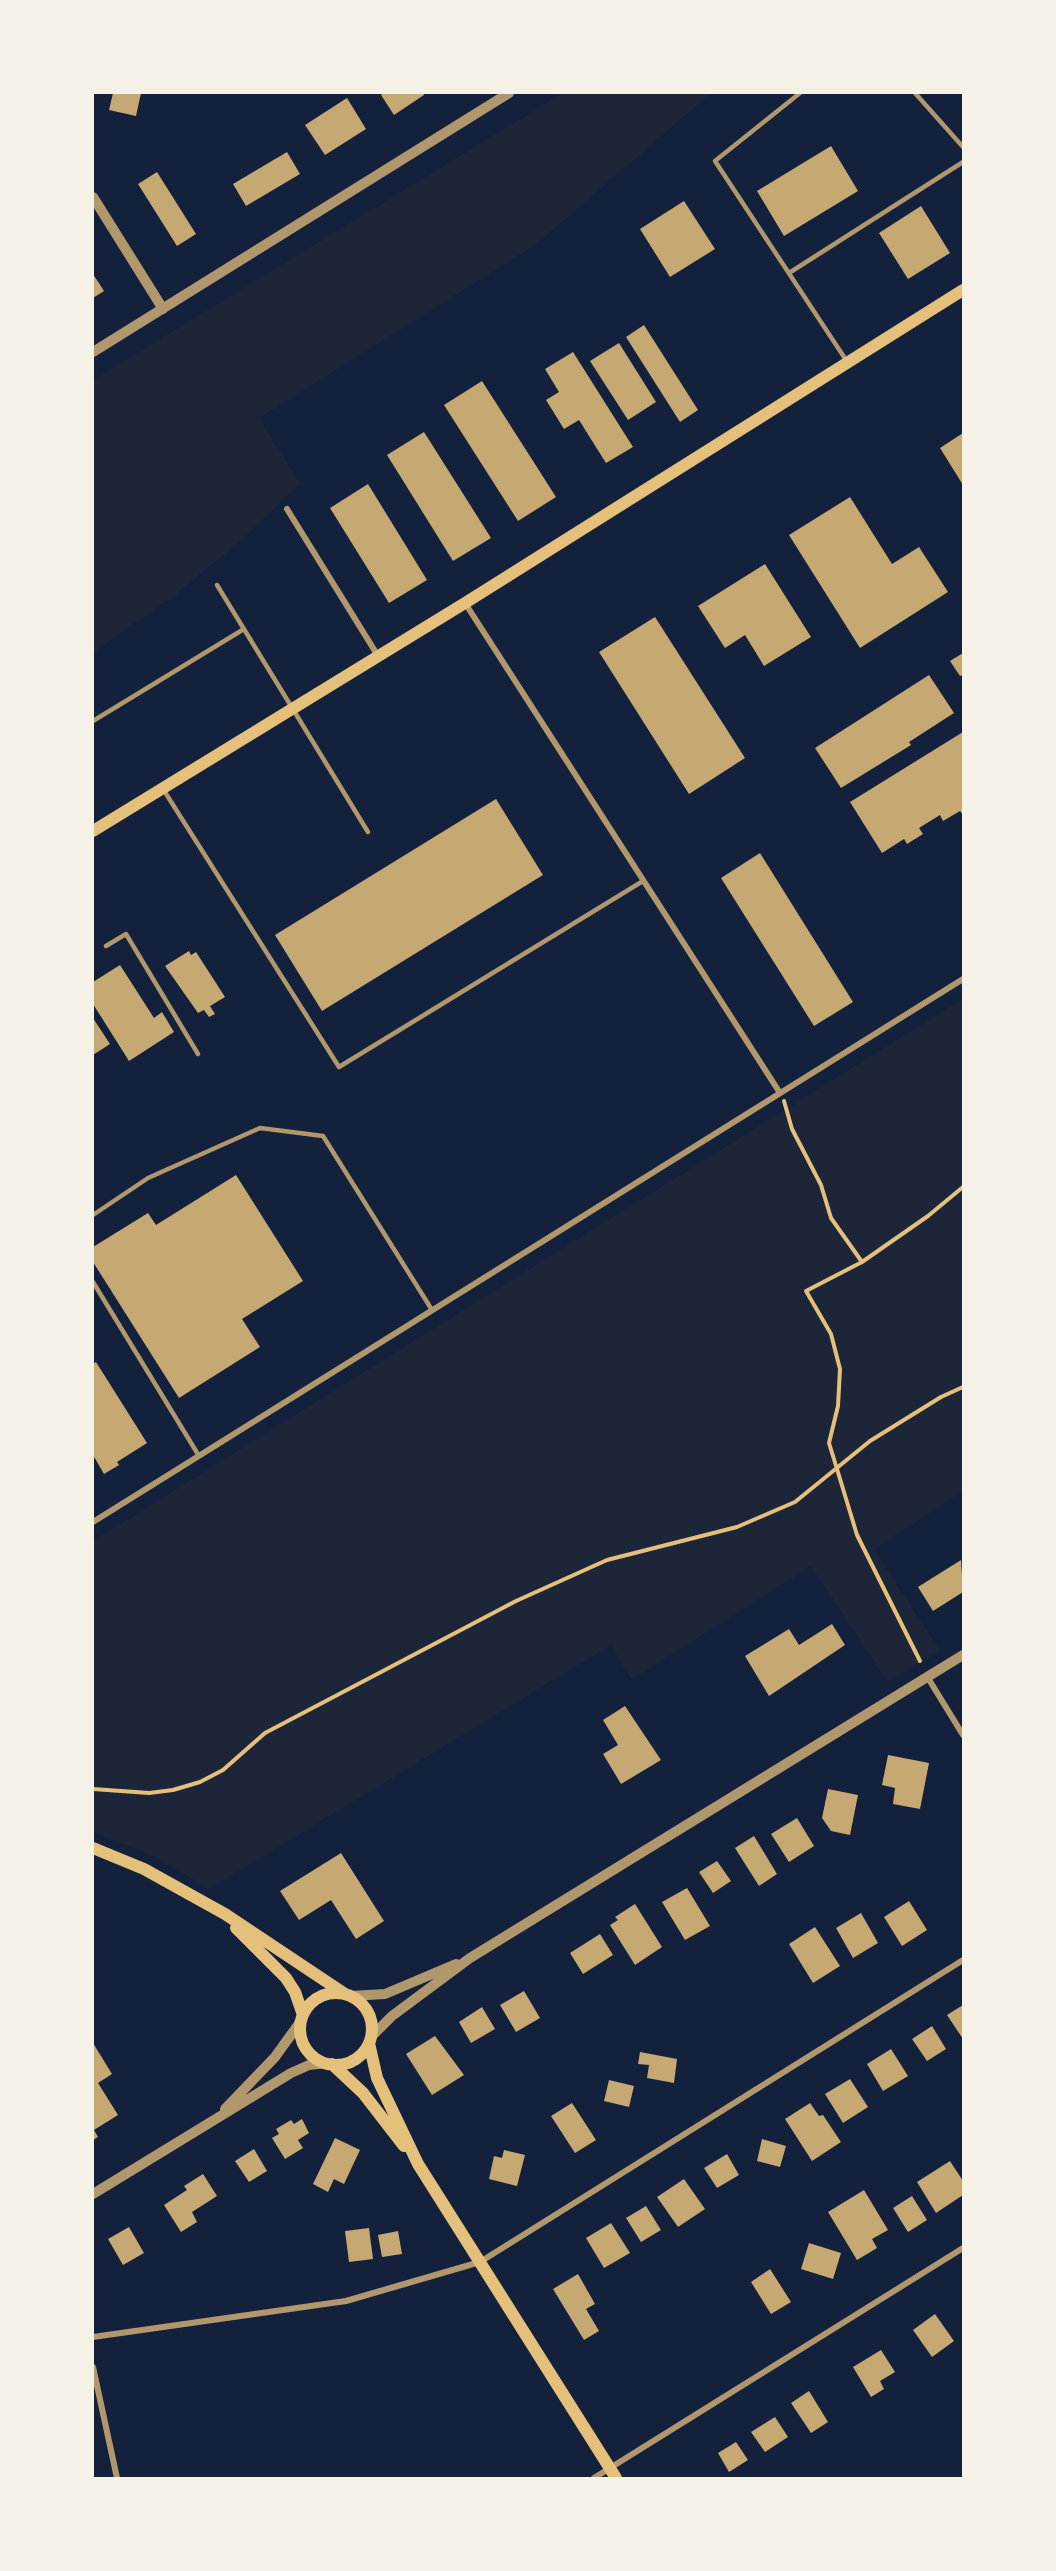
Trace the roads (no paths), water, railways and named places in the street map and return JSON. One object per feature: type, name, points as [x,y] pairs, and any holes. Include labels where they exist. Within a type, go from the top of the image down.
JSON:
[{"type":"main road","points":[[93,831],[465,603],[963,290]]},
{"type":"main road","points":[[93,1848],[144,1869],[247,1927],[348,1995],[368,2012],[372,2024],[370,2040],[377,2078],[418,2163]]},
{"type":"main road","points":[[189,1894],[226,1920],[266,1956],[290,1983],[302,2018],[302,2039],[308,2050],[329,2064],[363,2093],[418,2163],[614,2473]]},
{"type":"main road","points":[[302,2018],[316,1999],[327,1994],[348,1995]]},
{"type":"main road","points":[[329,2064],[355,2059],[370,2040]]},
{"type":"street","points":[[93,352],[509,93]]},
{"type":"street","points":[[93,197],[163,309]]},
{"type":"street","points":[[287,509],[378,657]]},
{"type":"street","points":[[465,603],[780,1093]]},
{"type":"street","points":[[93,1522],[963,979]]},
{"type":"street","points":[[370,2040],[392,2016],[470,1958],[963,1655]]},
{"type":"street","points":[[928,1678],[963,1735]]},
{"type":"street","points":[[348,1995],[385,1994],[470,1958]]},
{"type":"street","points":[[93,2337],[346,2301],[480,2262],[963,1960]]},
{"type":"street","points":[[215,2118],[274,2056],[302,2018]]},
{"type":"street","points":[[93,2194],[299,2068],[329,2064]]},
{"type":"street","points":[[594,2478],[614,2473],[963,2248]]},
{"type":"street","points":[[93,2367],[117,2478]]},
{"type":"lane","points":[[800,93],[716,161],[848,363]]},
{"type":"lane","points":[[915,93],[963,147]]},
{"type":"lane","points":[[789,273],[963,162]]},
{"type":"lane","points":[[217,585],[368,832]]},
{"type":"lane","points":[[93,721],[244,629]]},
{"type":"lane","points":[[163,789],[339,1067],[643,881]]},
{"type":"lane","points":[[106,946],[126,934],[198,1054]]},
{"type":"lane","points":[[93,1215],[148,1178],[260,1128],[323,1136],[432,1310]]},
{"type":"lane","points":[[93,1282],[199,1456]]}]
